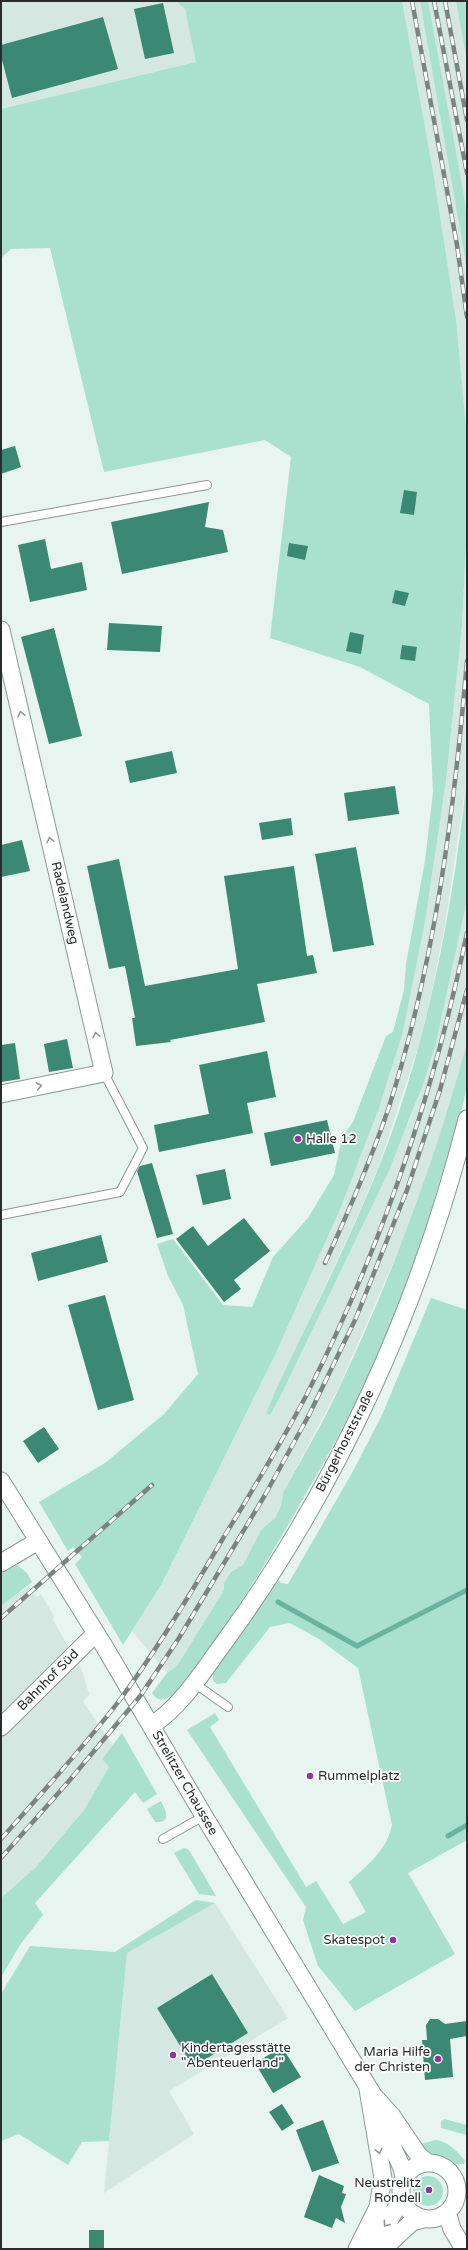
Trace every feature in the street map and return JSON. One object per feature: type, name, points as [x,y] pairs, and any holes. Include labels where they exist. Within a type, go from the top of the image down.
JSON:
[{"type":"street","name":"Radelandweg","points":[[1,630],[104,1073]]},
{"type":"street","points":[[1,1094],[104,1073]]},
{"type":"street","name":"Bürgerhorststraße","points":[[151,1726],[177,1705],[260,1592],[338,1459],[377,1380],[412,1296],[436,1226],[467,1118]]},
{"type":"street","name":"Strelitzer Chaussee","points":[[1,1481],[96,1633],[204,1816],[370,2090]]},
{"type":"street","points":[[1,1563],[38,1541]]},
{"type":"street","name":"Bahnhof Süd","points":[[1,1727],[96,1633]]},
{"type":"street","points":[[370,2090],[392,2116],[420,2156],[428,2162],[459,2171],[456,2182],[462,2193],[447,2212],[436,2218],[412,2222],[383,2249]]},
{"type":"street","points":[[370,2090],[381,2124],[402,2168],[404,2177]]},
{"type":"street","points":[[357,2249],[378,2207],[383,2178],[370,2090]]},
{"type":"street","points":[[370,2249],[372,2242],[388,2223],[401,2199],[401,2184],[404,2177],[414,2166],[428,2162]]},
{"type":"street","points":[[401,2199],[409,2212],[423,2219]]},
{"type":"street","points":[[447,2212],[452,2229],[464,2249]]},
{"type":"lane","points":[[1,522],[207,485]]},
{"type":"lane","points":[[1,1215],[120,1192],[143,1148],[104,1073]]},
{"type":"lane","points":[[194,1683],[228,1707]]},
{"type":"lane","points":[[163,1839],[204,1816]]},
{"type":"shaded area","points":[[1,1],[176,1],[185,9],[197,62],[1,109]]},
{"type":"shaded area","points":[[402,1],[420,1],[464,245],[467,269],[467,438],[456,319],[433,171]]},
{"type":"shaded area","points":[[428,1],[456,1],[467,61],[467,219]]},
{"type":"shaded area","points":[[467,525],[467,776],[445,926],[431,995],[421,1038],[380,1163],[359,1213],[266,1413],[281,1395],[368,1215],[410,1119],[436,1043],[467,900],[467,1043],[453,1095],[420,1195],[399,1249],[339,1387],[283,1493],[281,1506],[275,1518],[261,1530],[243,1565],[231,1572],[224,1583],[224,1590],[177,1666],[167,1673],[132,1631],[161,1585],[275,1355],[341,1207],[379,1108],[403,1032],[425,922],[446,781],[462,625]]},
{"type":"shaded area","points":[[28,1586],[37,1597],[41,1594],[54,1616],[53,1620],[82,1670],[89,1694],[83,1702],[113,1745],[102,1759],[109,1767],[84,1810],[36,1867],[1,1898],[1,1606]]},
{"type":"shaded area","name":"Kindertagesstätte \"Abenteuerland\"","points":[[215,1903],[288,2018],[169,2091],[194,2134],[104,2193],[127,1953]]},
{"type":"green space","points":[[176,1],[402,1],[433,171],[456,319],[467,438],[467,525],[462,625],[446,781],[425,922],[403,1032],[379,1108],[341,1207],[275,1355],[161,1585],[123,1645],[75,1564],[82,1557],[73,1547],[68,1551],[39,1502],[105,1463],[164,1414],[198,1374],[183,1305],[168,1276],[157,1244],[173,1239],[223,1305],[252,1307],[273,1257],[308,1218],[334,1175],[342,1138],[353,1122],[386,1036],[393,1032],[404,990],[406,964],[425,861],[433,792],[429,704],[360,667],[270,638],[291,457],[265,440],[104,472],[50,248],[11,249],[1,258],[1,109],[196,62],[185,9]]},
{"type":"green space","points":[[420,1],[428,1],[463,190],[467,219],[467,269]]},
{"type":"green space","points":[[456,1],[465,1],[467,9],[467,61]]},
{"type":"green space","points":[[467,776],[467,900],[436,1043],[423,1084],[388,1173],[270,1415],[266,1413],[275,1392],[342,1251],[380,1164],[412,1071],[425,1023],[446,924],[455,874]]},
{"type":"green space","points":[[467,1043],[467,1085],[454,1136],[424,1235],[389,1328],[361,1391],[336,1440],[271,1555],[240,1604],[188,1680],[178,1691],[168,1698],[159,1699],[152,1693],[167,1673],[177,1666],[224,1590],[224,1583],[231,1572],[243,1565],[261,1530],[275,1518],[281,1506],[283,1493],[320,1427],[340,1386],[377,1303],[411,1218],[441,1131]]},
{"type":"green space","points":[[431,1298],[467,1310],[467,1840],[408,1873],[455,1954],[355,2011],[318,1966],[303,1920],[306,1907],[187,1730],[215,1713],[219,1720],[210,1727],[306,1887],[316,1881],[343,1924],[366,1912],[349,1882],[369,1864],[381,1850],[386,1842],[392,1825],[358,1668],[319,1639],[290,1623],[270,1627],[226,1683],[217,1684],[213,1681],[213,1670],[276,1578],[281,1583],[288,1584],[352,1473],[382,1415]]},
{"type":"green space","points":[[17,1565],[27,1573],[32,1582],[1,1606],[1,1574]]},
{"type":"green space","points":[[122,1733],[157,1794],[143,1803],[135,1792],[35,1903],[43,1915],[20,1945],[1,1977],[1,1898],[36,1867],[84,1810],[109,1767],[102,1759]]},
{"type":"green space","points":[[161,1801],[166,1812],[166,1818],[164,1821],[155,1822],[147,1809]]},
{"type":"green space","points":[[184,1848],[189,1850],[216,1896],[199,1894],[174,1853]]},
{"type":"green space","points":[[196,1900],[215,1903],[127,1953],[109,2141],[82,2142],[68,2165],[19,2134],[1,2141],[1,1994],[30,1946],[115,1952]]},
{"type":"green space","points":[[444,2119],[467,2125],[467,2135],[441,2128],[441,2121]]},
{"type":"green space","points":[[436,2140],[452,2147],[465,2160],[464,2164],[454,2164],[430,2156],[420,2144]]},
{"type":"green space","points":[[428,2176],[439,2180],[443,2191],[439,2202],[428,2206],[417,2202],[413,2191],[417,2180]]},
{"type":"building","points":[[163,3],[174,53],[145,59],[134,9]]},
{"type":"building","points":[[103,17],[118,69],[12,98],[1,56],[1,45]]},
{"type":"building","points":[[15,446],[21,467],[1,474],[1,450]]},
{"type":"building","points":[[404,490],[417,492],[414,515],[400,513]]},
{"type":"building","points":[[209,502],[205,527],[223,530],[228,552],[122,574],[111,522]]},
{"type":"building","points":[[45,539],[51,569],[82,562],[87,590],[30,602],[18,545]]},
{"type":"building","points":[[289,543],[308,546],[305,560],[287,556]]},
{"type":"building","points":[[395,590],[409,593],[405,606],[392,603]]},
{"type":"building","points":[[109,623],[162,626],[160,652],[107,650]]},
{"type":"building","points":[[54,628],[82,736],[49,744],[21,637]]},
{"type":"building","points":[[350,632],[364,635],[361,654],[346,651]]},
{"type":"building","points":[[402,645],[417,647],[415,661],[400,659]]},
{"type":"building","points":[[172,751],[177,773],[130,783],[125,761]]},
{"type":"building","points":[[395,786],[399,814],[348,821],[344,793]]},
{"type":"building","points":[[291,818],[293,835],[262,840],[259,823]]},
{"type":"building","points":[[22,840],[30,871],[1,877],[1,845]]},
{"type":"building","points":[[356,847],[374,945],[333,952],[315,854]]},
{"type":"building","points":[[119,859],[145,986],[238,969],[224,876],[294,866],[307,956],[313,955],[317,973],[257,984],[265,1022],[170,1040],[171,1042],[136,1046],[132,1018],[135,1018],[125,966],[109,969],[87,866]]},
{"type":"building","points":[[67,1039],[73,1068],[49,1072],[44,1044]]},
{"type":"building","points":[[15,1043],[20,1079],[1,1082],[1,1045]]},
{"type":"building","points":[[267,1051],[276,1097],[247,1103],[253,1133],[159,1152],[154,1125],[209,1114],[199,1065]]},
{"type":"building","name":"Halle 12","points":[[327,1120],[335,1153],[271,1166],[264,1133]]},
{"type":"building","points":[[152,1163],[173,1234],[157,1238],[137,1171],[140,1166]]},
{"type":"building","points":[[225,1169],[231,1199],[203,1205],[196,1175]]},
{"type":"building","points":[[244,1218],[270,1251],[234,1280],[241,1289],[224,1302],[176,1239],[193,1226],[208,1246]]},
{"type":"building","points":[[101,1235],[108,1262],[38,1281],[31,1253]]},
{"type":"building","points":[[105,1295],[134,1400],[98,1410],[68,1305]]},
{"type":"building","points":[[44,1427],[59,1449],[38,1463],[23,1441]]},
{"type":"building","points":[[212,1974],[248,2033],[193,2067],[157,2008]]},
{"type":"building","name":"Maria Hilfe der Christen","points":[[430,2019],[438,2019],[445,2024],[467,2021],[467,2036],[450,2039],[453,2077],[425,2080],[422,2040],[427,2040],[426,2025]]},
{"type":"building","points":[[282,2047],[301,2077],[273,2093],[255,2063]]},
{"type":"building","points":[[282,2104],[294,2123],[282,2131],[269,2112]]},
{"type":"building","points":[[323,2120],[339,2163],[312,2172],[296,2130]]},
{"type":"building","points":[[319,2175],[344,2186],[342,2193],[346,2194],[341,2207],[345,2223],[336,2218],[332,2228],[304,2217]]},
{"type":"building","points":[[89,2230],[104,2230],[104,2249],[89,2249]]},
{"type":"waterway","points":[[278,1602],[357,1646],[467,1590]]},
{"type":"waterway","points":[[448,1836],[467,1825]]},
{"type":"railway","points":[[412,1],[457,245],[467,317]]},
{"type":"railway","points":[[434,1],[467,173]]},
{"type":"railway","points":[[445,1],[467,120]]},
{"type":"railway","points":[[325,1263],[374,1149],[388,1110],[418,1000],[430,944],[449,831],[467,661]]},
{"type":"railway","points":[[1,1839],[91,1736],[119,1701],[147,1662],[254,1487],[306,1396],[358,1285],[402,1170],[421,1112],[438,1052],[454,993],[467,933]]},
{"type":"railway","points":[[1,1858],[69,1781],[141,1695],[179,1638],[265,1495],[309,1415],[356,1318],[407,1190],[440,1090],[467,990]]},
{"type":"railway","points":[[1,1618],[152,1485]]},
{"type":"place","name":"Halle 12","points":[[298,1139]]},
{"type":"place","name":"Rummelplatz","points":[[310,1776]]},
{"type":"place","name":"Skatespot","points":[[393,1940]]},
{"type":"place","name":"Kindertagesstätte \"Abenteuerland\"","points":[[173,2055]]},
{"type":"place","name":"Maria Hilfe der Christen","points":[[438,2059]]},
{"type":"place","name":"Neustrelitz Rondell","points":[[429,2190]]}]
